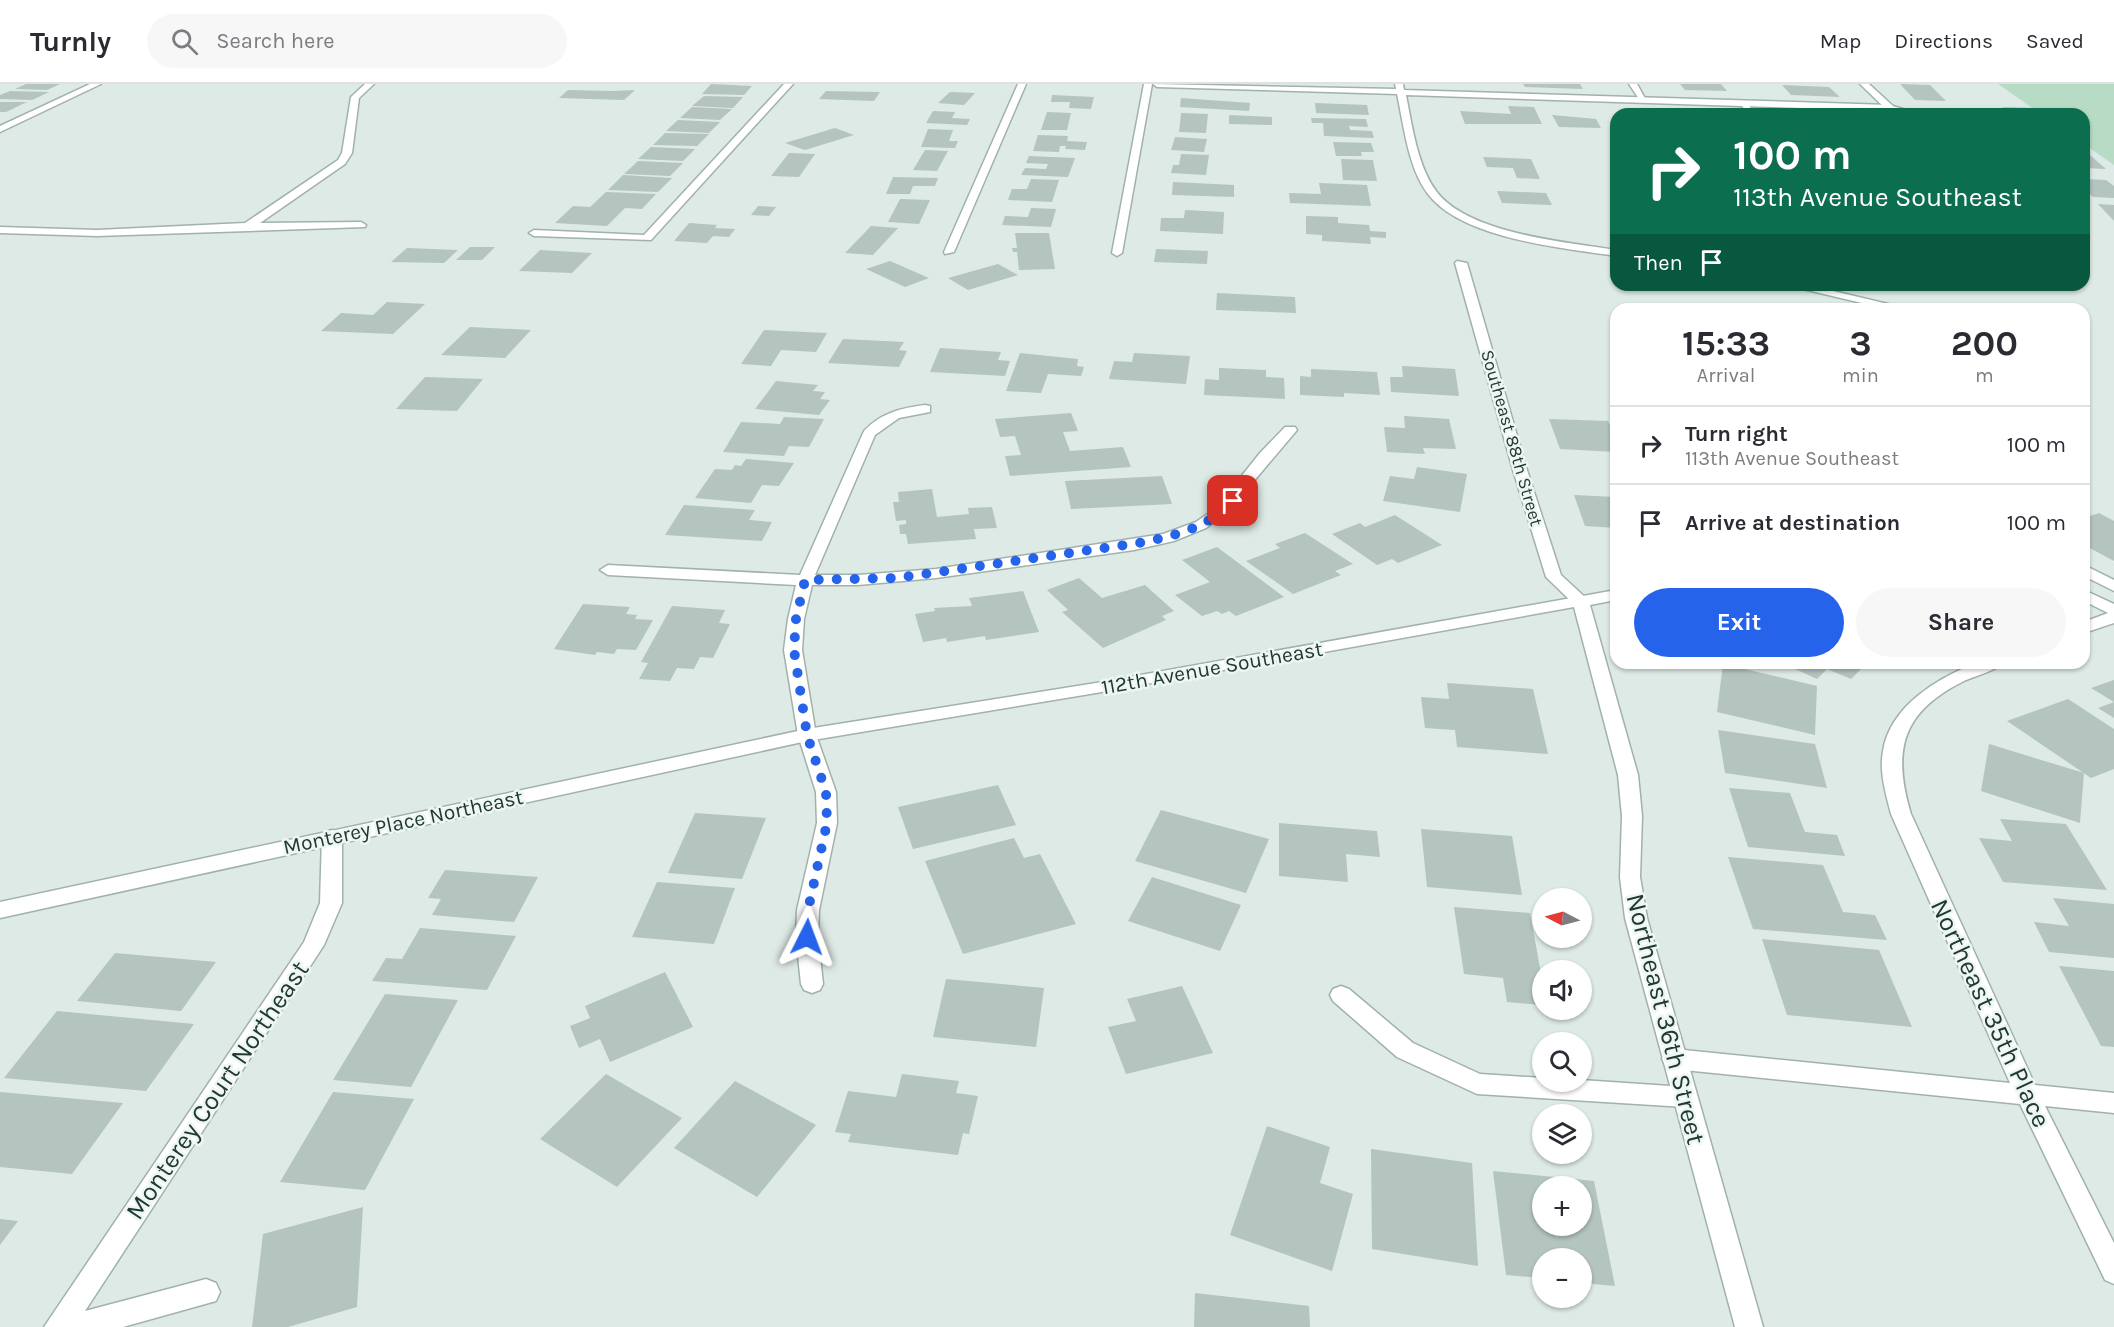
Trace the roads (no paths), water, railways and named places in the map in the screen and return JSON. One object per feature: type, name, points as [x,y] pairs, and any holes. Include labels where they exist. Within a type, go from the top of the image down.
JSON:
[{"type":"street","points":[[0,129],[97,84]]},
{"type":"street","points":[[248,226],[336,169],[347,153],[355,97],[370,84]]},
{"type":"street","points":[[534,233],[647,238],[789,84]]},
{"type":"street","points":[[949,252],[1022,84]]},
{"type":"street","points":[[1117,253],[1148,84]]},
{"type":"street","points":[[1157,84],[1400,88],[1644,100],[1890,108]]},
{"type":"street","points":[[1633,84],[1644,100]]},
{"type":"street","points":[[1864,84],[1890,108]]},
{"type":"street","points":[[1400,88],[1423,175],[1432,195],[1445,207],[1483,225],[1511,233],[1610,252]]},
{"type":"street","points":[[1742,103],[1747,108]]},
{"type":"street","points":[[0,230],[97,233],[248,226],[361,225]]},
{"type":"street","name":"Southeast 88th Street","points":[[1461,263],[1520,470],[1554,577],[1581,602]]},
{"type":"street","points":[[1820,291],[1875,303]]},
{"type":"street","points":[[812,984],[807,937],[808,910],[827,823],[826,792],[807,735],[794,650],[796,619],[805,580],[869,434],[877,424],[891,416],[925,409]]},
{"type":"street","points":[[608,570],[805,580],[897,578],[956,571],[1178,535],[1202,525],[1225,510],[1242,492],[1265,457],[1290,430]]},
{"type":"street","points":[[2090,573],[2114,586]]},
{"type":"street","name":"112th Avenue Southeast","points":[[807,735],[1096,688],[1610,596]]},
{"type":"street","points":[[2090,597],[2114,610]]},
{"type":"street","name":"Northeast 36th Street","points":[[1581,602],[1628,775],[1632,816],[1630,877],[1636,918],[1749,1327]]},
{"type":"street","points":[[2090,626],[2114,617]]},
{"type":"street","name":"Northeast 35th Place","points":[[1976,669],[1930,693],[1908,714],[1892,748],[1892,781],[1901,814],[2028,1096],[2114,1271]]},
{"type":"street","name":"Monterey Place Northeast","points":[[0,910],[807,735]]},
{"type":"street","name":"Monterey Court Northeast","points":[[58,1327],[313,945],[331,903],[332,837]]},
{"type":"street","points":[[1341,995],[1405,1050],[1477,1084],[1685,1097]]},
{"type":"street","points":[[1674,1059],[2114,1103]]},
{"type":"street","points":[[73,1327],[206,1292]]}]
